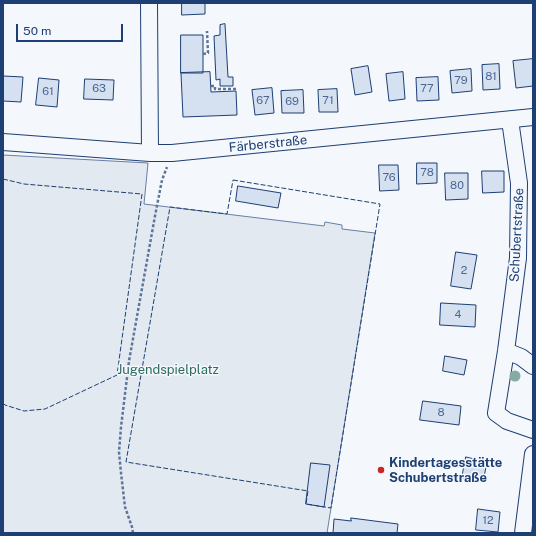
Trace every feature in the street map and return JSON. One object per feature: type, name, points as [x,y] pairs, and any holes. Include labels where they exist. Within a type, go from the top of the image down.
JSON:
[{"type":"street","points":[[149,3],[150,153]]},
{"type":"street","name":"Färberstraße","points":[[3,142],[150,153],[172,153],[533,118]]},
{"type":"street","name":"Schubertstraße","points":[[510,120],[519,183],[518,258],[496,413],[507,422],[533,430]]},
{"type":"street","points":[[506,351],[533,366]]},
{"type":"street","points":[[523,533],[533,454]]},
{"type":"path","points":[[203,54],[208,53],[208,31]]},
{"type":"path","points":[[211,86],[215,86],[215,89],[237,89]]},
{"type":"path","points":[[133,533],[125,507],[121,473],[119,452],[121,426],[129,361],[155,216],[162,180],[172,153]]},
{"type":"green space","name":"Jugendspielplatz","points":[[3,155],[148,163],[144,204],[324,226],[325,222],[342,225],[342,229],[375,233],[327,533],[3,533]]},
{"type":"building","points":[[182,3],[205,3],[205,14],[182,15]]},
{"type":"building","points":[[225,24],[228,77],[233,77],[233,86],[220,86],[220,79],[216,80],[214,36],[220,35],[220,25]]},
{"type":"building","points":[[181,35],[203,35],[203,73],[181,73]]},
{"type":"building","points":[[533,59],[533,86],[516,88],[513,61]]},
{"type":"building","points":[[499,64],[500,89],[483,90],[482,65]]},
{"type":"building","points":[[368,66],[372,92],[355,95],[351,69]]},
{"type":"building","points":[[471,69],[472,91],[452,93],[450,71]]},
{"type":"building","points":[[210,72],[211,92],[236,91],[237,115],[183,117],[181,73]]},
{"type":"building","points":[[403,72],[405,99],[389,101],[386,74]]},
{"type":"building","points":[[3,76],[23,77],[21,102],[3,101]]},
{"type":"building","points":[[438,77],[439,100],[417,101],[416,78]]},
{"type":"building","points":[[39,78],[59,80],[57,107],[36,105]]},
{"type":"building","points":[[85,79],[114,80],[113,100],[84,99]]},
{"type":"building","points":[[272,88],[274,113],[255,115],[252,90]]},
{"type":"building","points":[[337,89],[338,112],[319,112],[318,90]]},
{"type":"building","points":[[303,90],[304,113],[282,113],[281,91]]},
{"type":"building","points":[[417,163],[437,163],[437,183],[417,184]]},
{"type":"building","points":[[379,165],[398,165],[399,190],[380,191]]},
{"type":"building","points":[[482,171],[504,171],[504,192],[483,193]]},
{"type":"building","points":[[445,173],[468,173],[468,199],[446,200]]},
{"type":"building","points":[[238,186],[281,193],[278,208],[236,201]]},
{"type":"building","points":[[456,252],[477,255],[471,289],[451,286]]},
{"type":"building","points":[[441,303],[476,305],[475,327],[440,325]]},
{"type":"building","points":[[445,356],[467,360],[464,375],[443,371]]},
{"type":"building","points":[[423,401],[461,406],[459,425],[420,420]]},
{"type":"building","points":[[466,457],[487,462],[483,482],[462,478]]},
{"type":"building","points":[[311,463],[330,465],[324,507],[306,504]]},
{"type":"building","points":[[478,509],[500,512],[498,532],[476,530]]},
{"type":"building","points":[[351,518],[398,524],[397,533],[333,533],[334,519],[351,521]]},
{"type":"fence","points":[[3,179],[24,184],[142,194],[117,375],[45,409],[24,411],[3,403]]},
{"type":"fence","points":[[233,180],[380,204],[331,508],[306,504],[308,491],[126,462],[170,207],[227,214],[233,180]]},
{"type":"place","name":"Kindertagesstätte Schubertstraße","points":[[381,470]]}]
